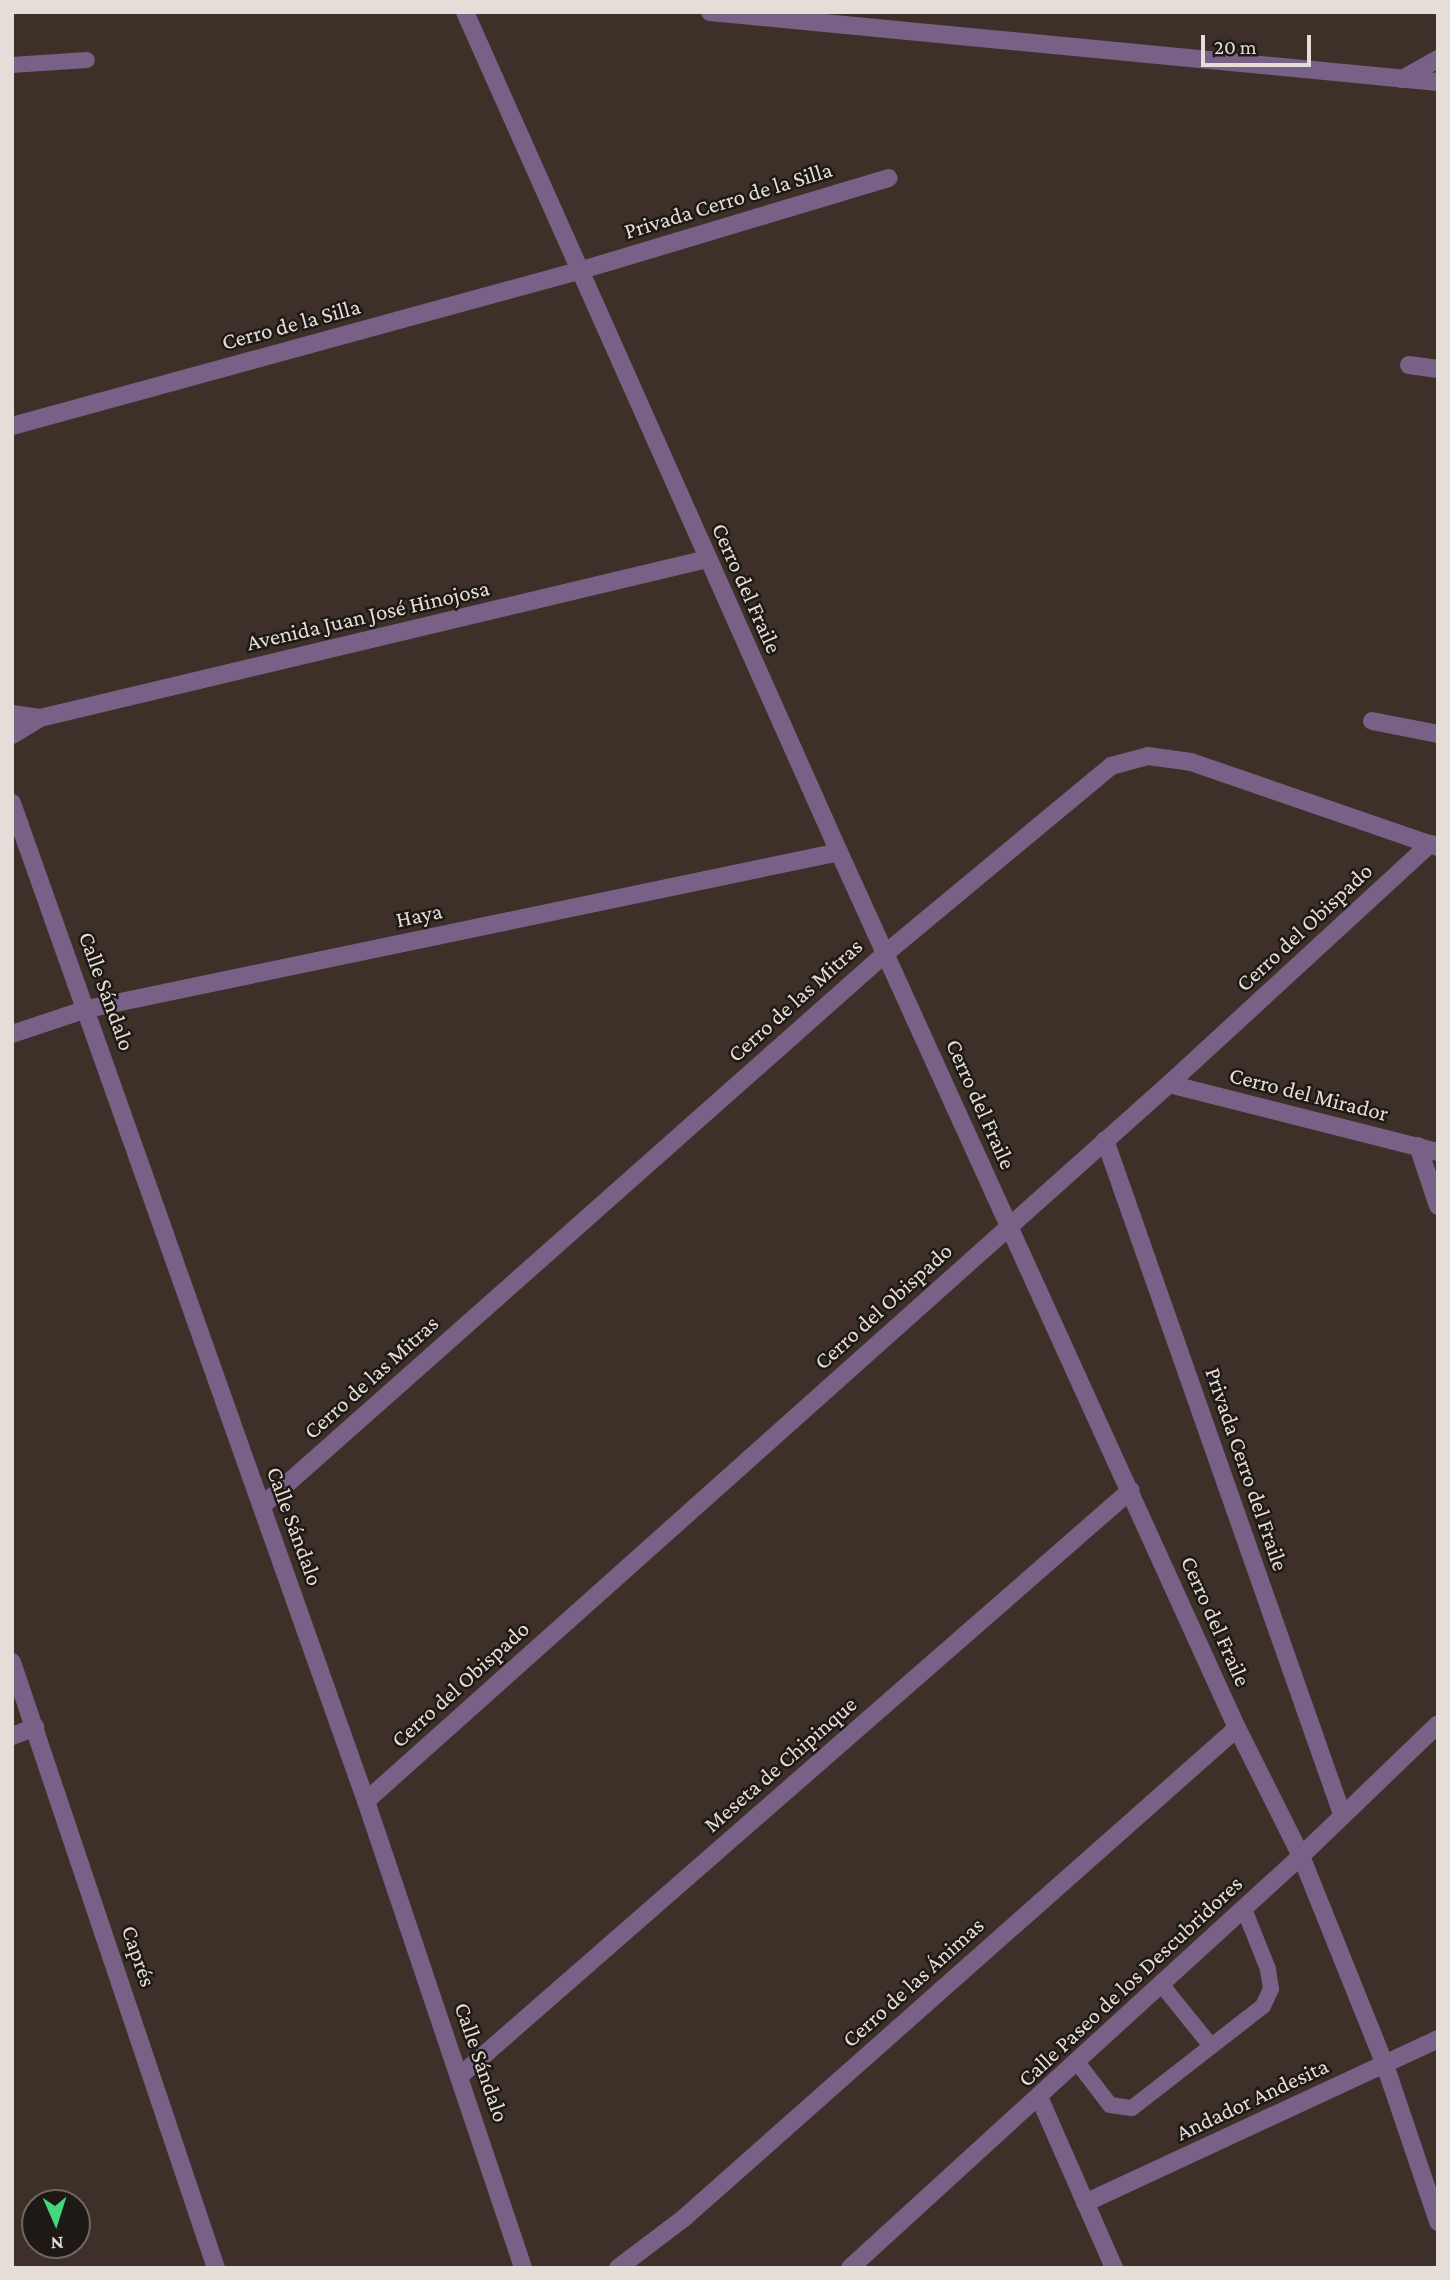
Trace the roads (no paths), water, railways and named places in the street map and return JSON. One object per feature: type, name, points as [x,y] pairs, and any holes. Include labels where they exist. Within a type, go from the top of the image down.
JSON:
[{"type":"street","name":"Cerro del Fraile","points":[[465,12],[839,852],[1237,1728],[1301,1856],[1385,2065],[1438,2222]]},
{"type":"street","points":[[710,12],[1438,82]]},
{"type":"street","points":[[1402,79],[1438,59]]},
{"type":"street","name":"Privada Cerro de la Silla","points":[[582,270],[888,178]]},
{"type":"street","name":"Cerro de la Silla","points":[[12,426],[582,270]]},
{"type":"street","points":[[1409,365],[1438,369]]},
{"type":"street","name":"Avenida Juan José Hinojosa","points":[[12,735],[40,718],[707,559]]},
{"type":"street","name":"Avenida Juan José Hinojosa","points":[[12,714],[40,718]]},
{"type":"street","points":[[1372,722],[1438,734]]},
{"type":"street","name":"Cerro de las Mitras","points":[[262,1506],[886,953],[1086,783],[1111,766],[1147,756],[1191,762],[1434,846]]},
{"type":"street","name":"Calle Sándalo","points":[[12,803],[88,1009],[366,1801],[461,2075],[523,2268]]},
{"type":"street","name":"Cerro del Obispado","points":[[366,1801],[1434,846]]},
{"type":"street","name":"Haya","points":[[12,1034],[88,1009],[839,852]]},
{"type":"street","name":"Cerro del Mirador","points":[[1169,1084],[1438,1152]]},
{"type":"street","name":"Privada Cerro del Fraile","points":[[1105,1140],[1342,1814]]},
{"type":"street","points":[[1418,1146],[1438,1206]]},
{"type":"street","name":"Meseta de Chipinque","points":[[461,2075],[1131,1490]]},
{"type":"street","name":"Caprés","points":[[12,1662],[216,2268]]},
{"type":"street","name":"Calle Paseo de los Descubridores","points":[[850,2268],[1244,1909],[1438,1724]]},
{"type":"street","points":[[12,1736],[35,1727]]},
{"type":"street","name":"Cerro de las Ánimas","points":[[618,2268],[684,2218],[1237,1728]]},
{"type":"street","name":"Andador Andesita","points":[[1085,2203],[1438,2039]]},
{"type":"street","points":[[1039,2097],[1114,2268]]},
{"type":"lane","points":[[12,65],[87,60]]},
{"type":"lane","points":[[1077,2062],[1110,2105],[1132,2108],[1263,2006],[1271,1989],[1244,1909]]},
{"type":"lane","points":[[1161,1984],[1211,2046]]}]
